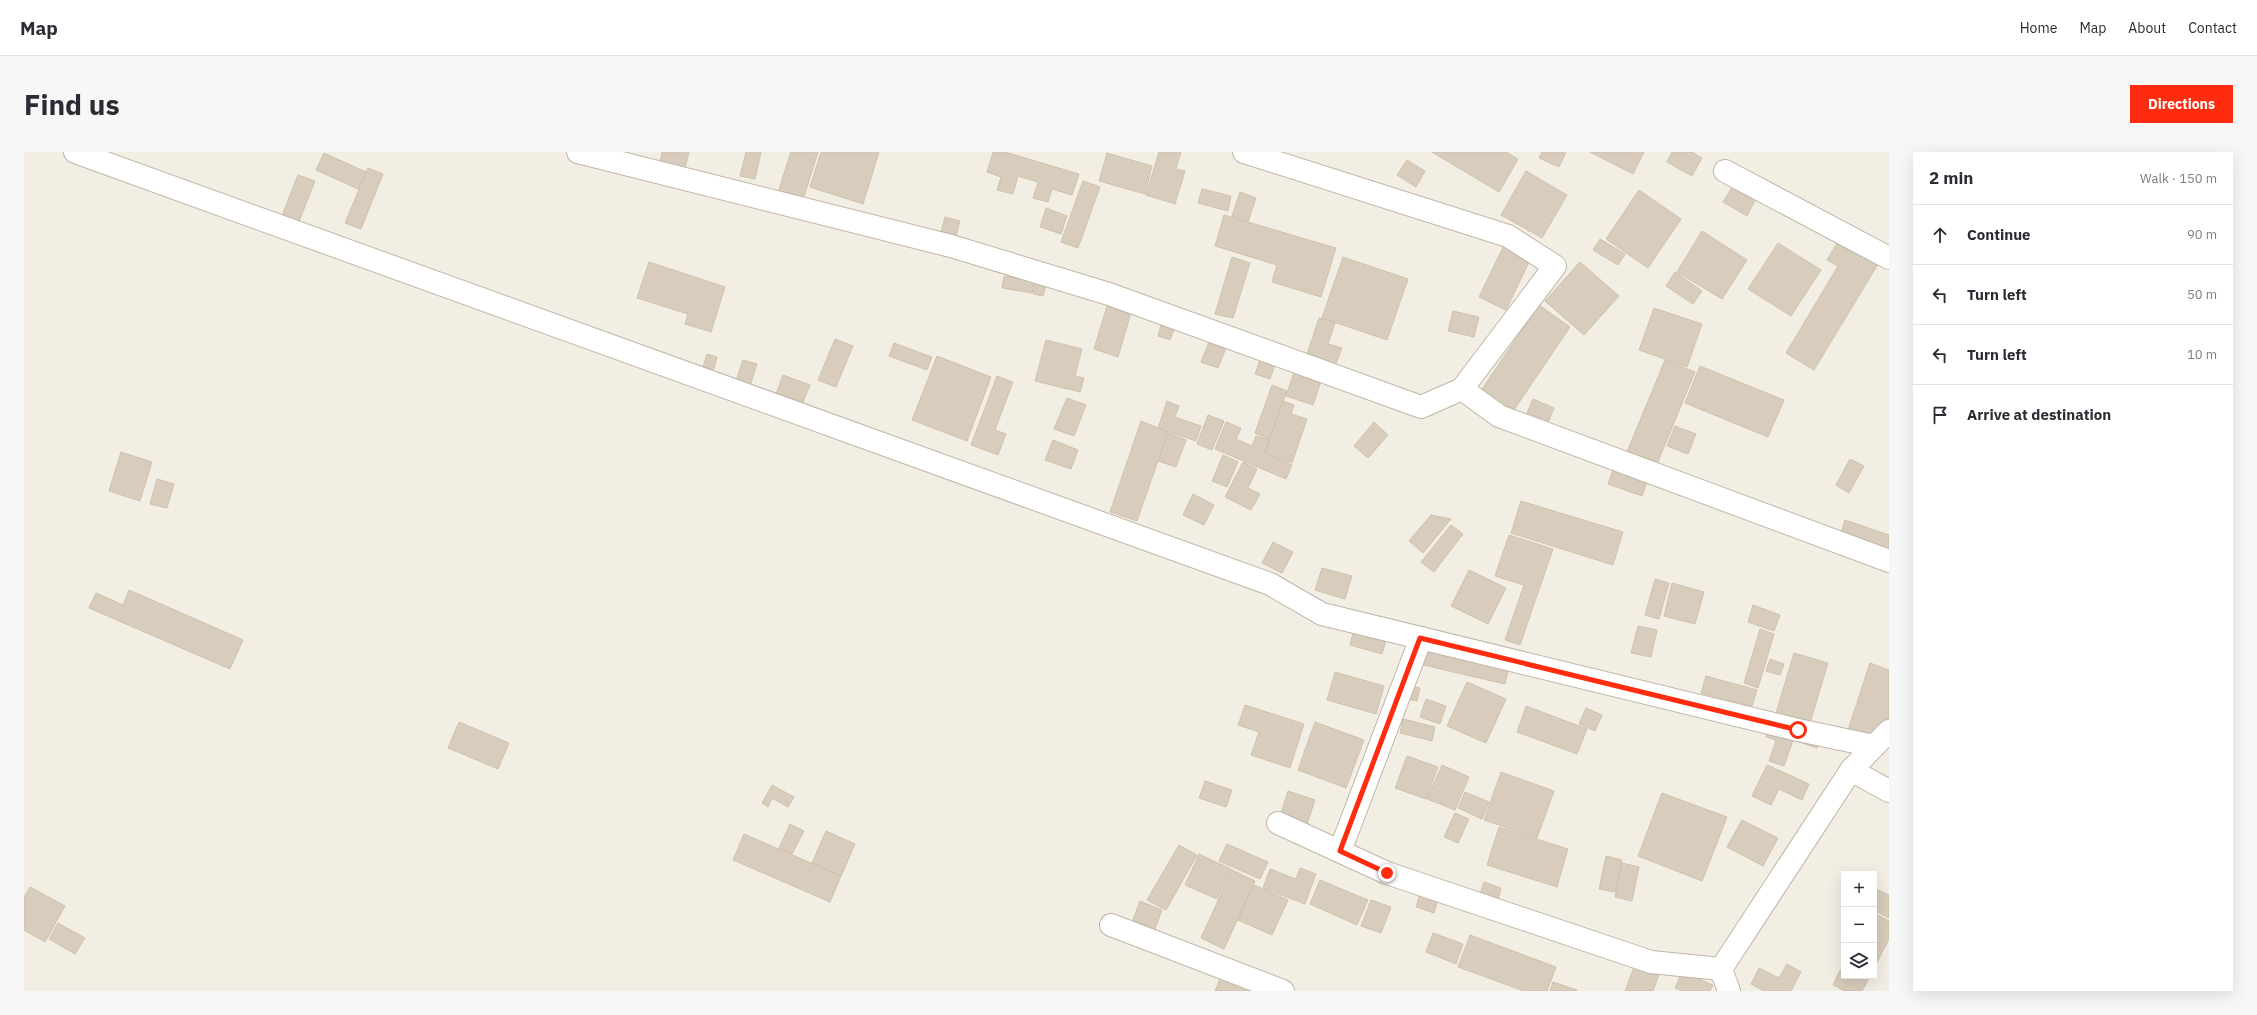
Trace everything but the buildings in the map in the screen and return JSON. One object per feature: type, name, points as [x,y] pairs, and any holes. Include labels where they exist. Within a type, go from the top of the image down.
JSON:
[{"type":"street","points":[[75,152],[1270,584],[1322,614],[1798,730],[1881,738]]},
{"type":"street","points":[[578,152],[951,246],[1094,289],[1421,407],[1462,389],[1555,266],[1508,236],[1244,152]]},
{"type":"street","points":[[1725,172],[1889,258]]},
{"type":"street","points":[[1462,389],[1499,416],[1889,561]]},
{"type":"street","points":[[1340,851],[1420,638]]},
{"type":"street","points":[[1721,969],[1851,770],[1881,738]]},
{"type":"street","points":[[1851,770],[1889,791]]},
{"type":"street","points":[[1278,823],[1387,873],[1651,962],[1721,969]]},
{"type":"street","points":[[1111,925],[1283,991]]},
{"type":"street","points":[[1721,969],[1729,991]]},
{"type":"route","points":[[1387,873],[1340,851],[1420,638],[1798,730]]}]
